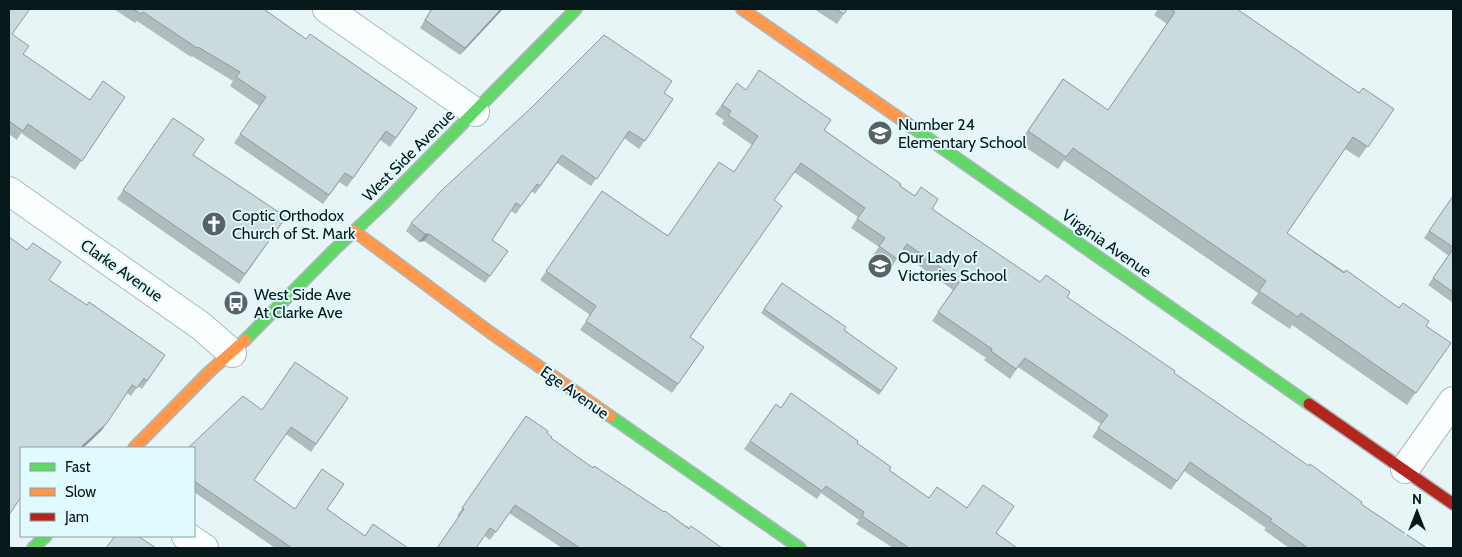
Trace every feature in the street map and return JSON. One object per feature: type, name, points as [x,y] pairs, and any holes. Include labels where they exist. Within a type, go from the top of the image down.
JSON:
[{"type":"street","points":[[327,9],[474,112]]},
{"type":"street","name":"West Side Avenue","points":[[135,447],[209,372],[232,353],[354,230],[382,205],[576,9]]},
{"type":"street","name":"Virginia Avenue","points":[[742,9],[1453,504]]},
{"type":"street","name":"Clarke Avenue","points":[[9,191],[201,326],[232,353]]},
{"type":"street","name":"Ege Avenue","points":[[354,230],[491,333],[800,548]]},
{"type":"street","points":[[1405,469],[1453,401]]},
{"type":"street","points":[[33,548],[45,537]]},
{"type":"street","points":[[188,537],[204,548]]},
{"type":"building","points":[[9,9],[30,9],[12,34],[29,46],[23,54],[90,100],[103,81],[125,97],[82,161],[28,124],[23,131],[9,121]]},
{"type":"building","points":[[133,9],[266,9],[306,39],[310,34],[417,108],[396,138],[386,131],[353,178],[345,173],[329,195],[240,134],[266,97],[236,77],[240,72],[197,48],[143,12],[141,14]]},
{"type":"building","points":[[432,9],[501,9],[465,48],[425,20]]},
{"type":"building","points":[[835,9],[847,9],[844,14]]},
{"type":"building","points":[[1170,9],[1237,9],[1359,93],[1363,88],[1394,109],[1368,147],[1353,137],[1287,233],[1344,273],[1346,270],[1399,308],[1403,303],[1429,321],[1426,326],[1451,343],[1416,393],[1301,313],[1298,317],[1259,291],[1266,281],[1073,148],[1066,157],[1028,131],[1063,79],[1108,110],[1175,12]]},
{"type":"building","points":[[604,35],[672,81],[664,93],[673,99],[645,141],[629,131],[597,179],[562,155],[540,186],[537,184],[521,206],[516,203],[492,240],[508,251],[490,276],[411,223],[442,190],[531,108]]},
{"type":"building","points":[[759,70],[831,120],[824,130],[901,184],[900,186],[915,196],[921,187],[938,199],[932,209],[1040,282],[1046,275],[1070,292],[1067,297],[1309,466],[1310,464],[1362,502],[1361,504],[1427,548],[1308,548],[1270,521],[1272,519],[1190,462],[1177,481],[1098,428],[1108,415],[1025,358],[1016,369],[991,351],[992,349],[938,312],[960,281],[907,244],[897,259],[879,246],[885,238],[857,219],[865,208],[801,163],[774,200],[782,206],[690,337],[704,347],[678,384],[586,321],[596,306],[546,271],[602,191],[668,236],[719,162],[734,172],[758,136],[728,115],[731,111],[722,105],[737,83],[746,90]]},
{"type":"building","points":[[173,118],[204,139],[193,155],[286,217],[245,274],[123,190]]},
{"type":"building","points":[[1453,196],[1453,247],[1429,231]]},
{"type":"building","points":[[9,237],[27,250],[33,243],[61,262],[49,280],[87,305],[89,302],[165,355],[147,381],[144,378],[137,388],[132,385],[107,423],[81,447],[20,447],[20,498],[9,515]]},
{"type":"building","points":[[1453,249],[1453,292],[1433,278]]},
{"type":"building","points":[[782,283],[846,327],[844,330],[897,368],[881,391],[764,309]]},
{"type":"building","points":[[295,362],[348,398],[316,444],[291,427],[254,480],[295,509],[322,469],[344,484],[327,509],[365,536],[373,524],[408,548],[292,548],[195,482],[195,447],[189,447],[243,396],[262,410]]},
{"type":"building","points":[[791,393],[858,441],[857,443],[891,467],[889,470],[929,498],[937,487],[967,508],[983,485],[1014,506],[996,533],[1017,548],[909,548],[862,516],[864,512],[826,486],[822,491],[750,441],[776,404],[781,408]]},
{"type":"building","points":[[526,416],[548,431],[547,433],[551,438],[593,468],[594,466],[665,511],[689,529],[691,526],[722,548],[580,548],[515,505],[496,532],[490,528],[476,548],[437,548],[464,509],[462,508]]},
{"type":"building","points":[[114,537],[140,537],[156,548],[106,548]]},
{"type":"traffic: fast","points":[[245,340],[576,9]]},
{"type":"traffic: fast","points":[[912,127],[1309,404]]},
{"type":"traffic: fast","points":[[610,416],[800,548]]},
{"type":"traffic: fast","points":[[33,548],[45,537]]},
{"type":"traffic: slow","points":[[742,9],[912,127]]},
{"type":"traffic: slow","points":[[354,231],[491,333],[610,416]]},
{"type":"traffic: slow","points":[[135,447],[209,372],[245,340]]},
{"type":"traffic: jam","points":[[1309,404],[1453,504]]},
{"type":"place","name":"Number 24 Elementary School","points":[[880,133]]},
{"type":"place","name":"Coptic Orthodox Church of St. Mark","points":[[214,224]]},
{"type":"place","name":"Our Lady of Victories School","points":[[880,266]]},
{"type":"place","name":"West Side Ave At Clarke Ave","points":[[236,303]]}]
